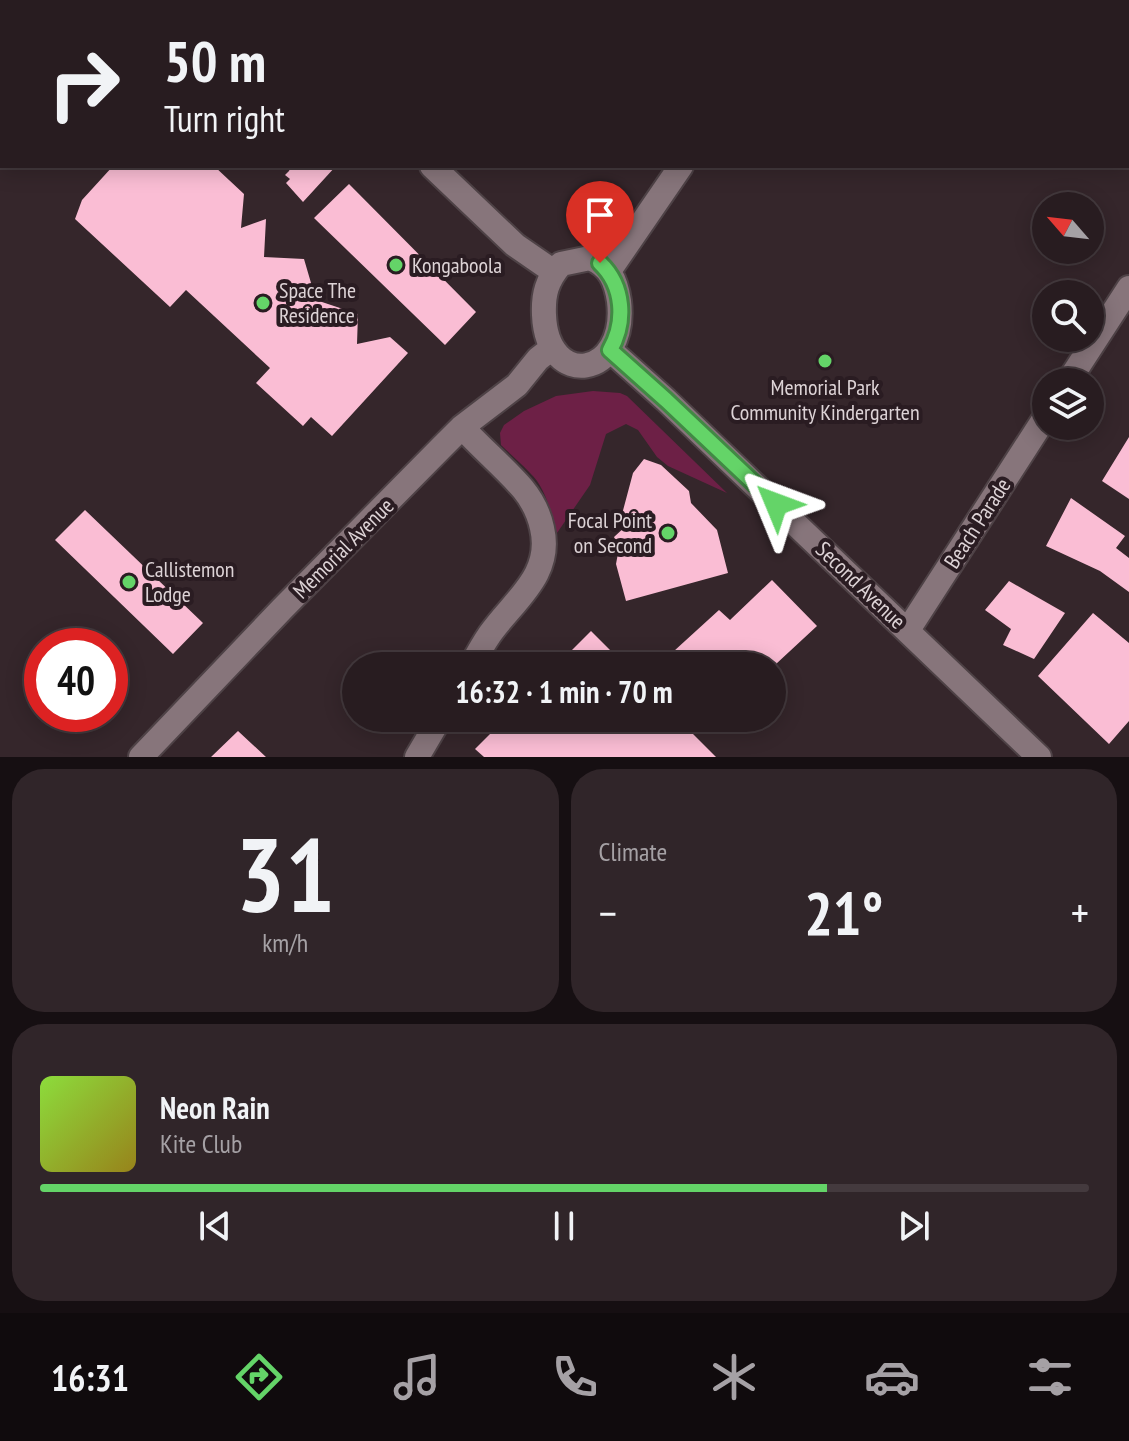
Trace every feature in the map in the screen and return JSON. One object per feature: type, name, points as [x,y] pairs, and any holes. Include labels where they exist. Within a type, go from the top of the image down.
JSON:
[{"type":"street","points":[[434,168],[509,240],[554,272]]},
{"type":"street","points":[[609,271],[680,168]]},
{"type":"street","points":[[590,258],[609,271],[617,288],[620,316],[616,339],[602,358],[590,364],[576,366],[559,357],[548,339],[544,324],[545,291],[554,272],[561,264],[590,258]]},
{"type":"street","points":[[1077,368],[1129,288]]},
{"type":"street","name":"Memorial Avenue","points":[[141,757],[462,427],[517,385],[538,359],[552,348]]},
{"type":"street","name":"Second Avenue","points":[[610,350],[1039,757]]},
{"type":"street","points":[[462,427],[523,489],[533,503],[545,540],[544,552],[533,581],[480,652]]},
{"type":"street","name":"Beach Parade","points":[[908,630],[1032,438]]},
{"type":"street","points":[[417,757],[432,732]]},
{"type":"shaded area","points":[[593,391],[627,396],[727,493],[668,466],[657,457],[638,430],[626,424],[606,434],[590,485],[557,533],[540,486],[501,445],[500,433],[504,425],[524,411],[556,396]]},
{"type":"building","name":"Space The Residence","points":[[111,168],[216,168],[244,194],[241,228],[266,219],[264,257],[304,259],[316,300],[358,314],[357,344],[390,337],[408,353],[332,436],[311,417],[303,426],[256,383],[270,368],[186,290],[170,307],[75,219],[82,200]]},
{"type":"building","points":[[290,168],[334,168],[303,202],[286,183],[290,179],[285,175]]},
{"type":"building","name":"Kongaboola","points":[[349,184],[476,312],[445,345],[314,218]]},
{"type":"building","points":[[1129,437],[1129,499],[1102,481]]},
{"type":"building","name":"Focal Point on Second","points":[[644,459],[661,465],[689,491],[691,503],[717,530],[728,573],[626,601],[616,564],[619,548],[614,537],[626,526],[627,520],[621,518],[633,473]]},
{"type":"building","points":[[1071,498],[1125,536],[1116,548],[1129,558],[1129,592],[1100,571],[1046,546]]},
{"type":"building","name":"Callistemon Lodge","points":[[85,510],[203,623],[173,654],[55,540]]},
{"type":"building","points":[[772,580],[817,626],[786,655],[786,652],[674,651],[719,610],[730,620]]},
{"type":"building","points":[[1009,581],[1065,613],[1034,659],[1003,645],[1011,629],[985,610]]},
{"type":"building","points":[[1093,613],[1129,643],[1129,721],[1109,744],[1038,676]]},
{"type":"building","points":[[591,631],[612,652],[570,652]]},
{"type":"building","points":[[238,731],[266,757],[211,757]]},
{"type":"building","points":[[492,732],[691,732],[716,757],[484,757],[475,749]]},
{"type":"place","name":"Kongaboola","points":[[396,265]]},
{"type":"place","name":"Space The Residence","points":[[263,303]]},
{"type":"place","name":"Memorial Park Community Kindergarten","points":[[825,361]]},
{"type":"place","name":"Focal Point on Second","points":[[668,533]]},
{"type":"place","name":"Callistemon Lodge","points":[[129,582]]},
{"type":"route","points":[[600,263],[609,271],[617,288],[619,331],[610,350],[776,504]]}]
